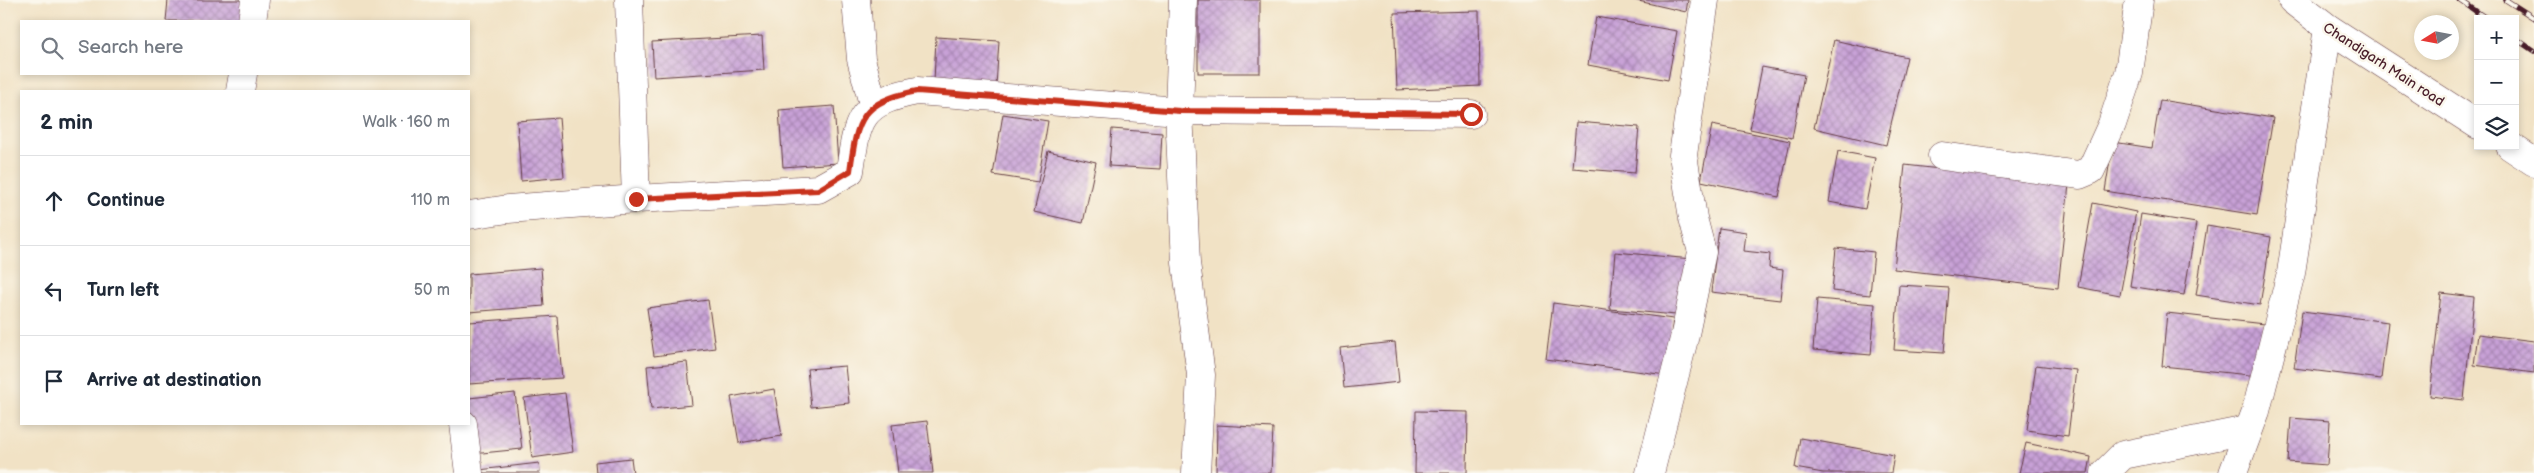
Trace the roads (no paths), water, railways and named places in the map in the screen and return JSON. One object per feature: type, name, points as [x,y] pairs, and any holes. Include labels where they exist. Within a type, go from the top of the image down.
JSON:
[{"type":"street","points":[[252,20],[255,0]]},
{"type":"street","points":[[629,0],[636,199]]},
{"type":"street","points":[[856,0],[861,59],[873,104]]},
{"type":"street","points":[[1183,0],[1180,111],[1186,263],[1202,375],[1196,473]]},
{"type":"street","points":[[1650,473],[1684,339],[1702,252],[1693,218],[1684,155],[1705,0]]},
{"type":"street","points":[[1942,156],[2079,175],[2090,170],[2112,124],[2129,73],[2139,0]]},
{"type":"street","name":"Chandigarh Main road","points":[[2292,0],[2328,28],[2474,122]]},
{"type":"street","points":[[2233,473],[2247,430],[2256,410],[2291,274],[2328,28]]},
{"type":"street","points":[[240,90],[243,75]]},
{"type":"street","points":[[470,215],[508,209],[636,199],[818,190],[850,171],[855,133],[873,104],[893,96],[917,91],[1180,111],[1471,114]]},
{"type":"street","points":[[2516,150],[2534,162]]},
{"type":"street","points":[[463,425],[469,473]]},
{"type":"street","points":[[2105,473],[2123,455],[2247,430]]},
{"type":"railway","points":[[2460,0],[2481,15]]},
{"type":"railway","points":[[2506,0],[2534,18]]},
{"type":"railway","points":[[2519,41],[2534,51]]}]
